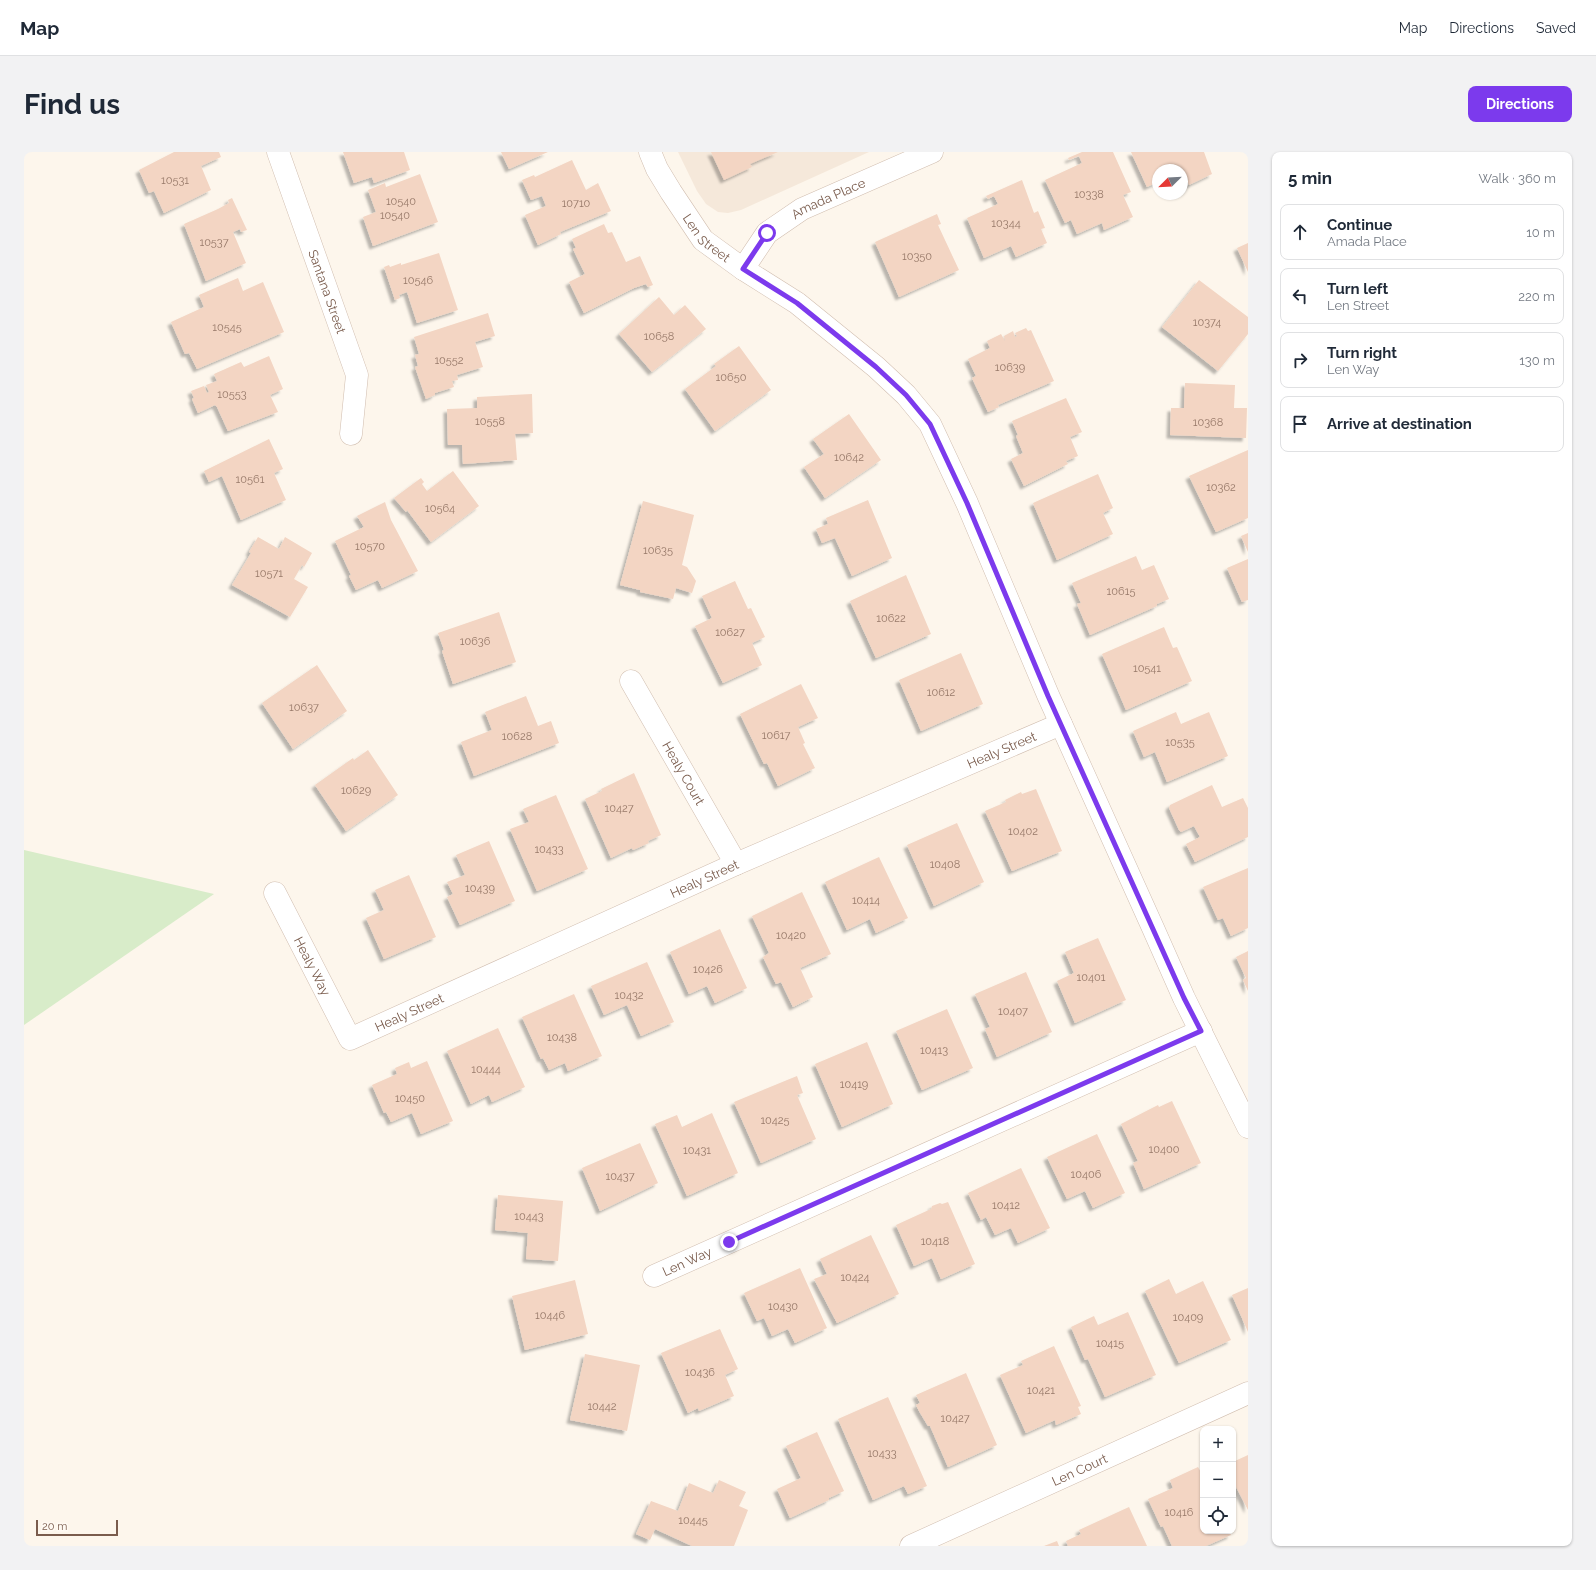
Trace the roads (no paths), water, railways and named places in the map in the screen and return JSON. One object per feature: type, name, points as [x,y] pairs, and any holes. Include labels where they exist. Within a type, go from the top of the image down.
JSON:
[{"type":"street","name":"Santana Street","points":[[278,152],[357,375],[351,434]]},
{"type":"street","name":"Len Street","points":[[650,152],[671,192],[704,240],[743,269],[797,303],[876,367],[906,395],[930,424],[967,503],[1061,724],[1184,998],[1248,1127]]},
{"type":"street","name":"Amada Place","points":[[743,269],[767,233],[802,209],[932,152]]},
{"type":"street","name":"Healy Court","points":[[631,681],[736,864]]},
{"type":"street","name":"Healy Street","points":[[350,1039],[736,864],[1061,724]]},
{"type":"street","name":"Healy Way","points":[[275,893],[350,1039]]},
{"type":"street","name":"Len Way","points":[[654,1276],[1201,1031]]},
{"type":"street","name":"Len Court","points":[[910,1546],[1248,1393]]}]
